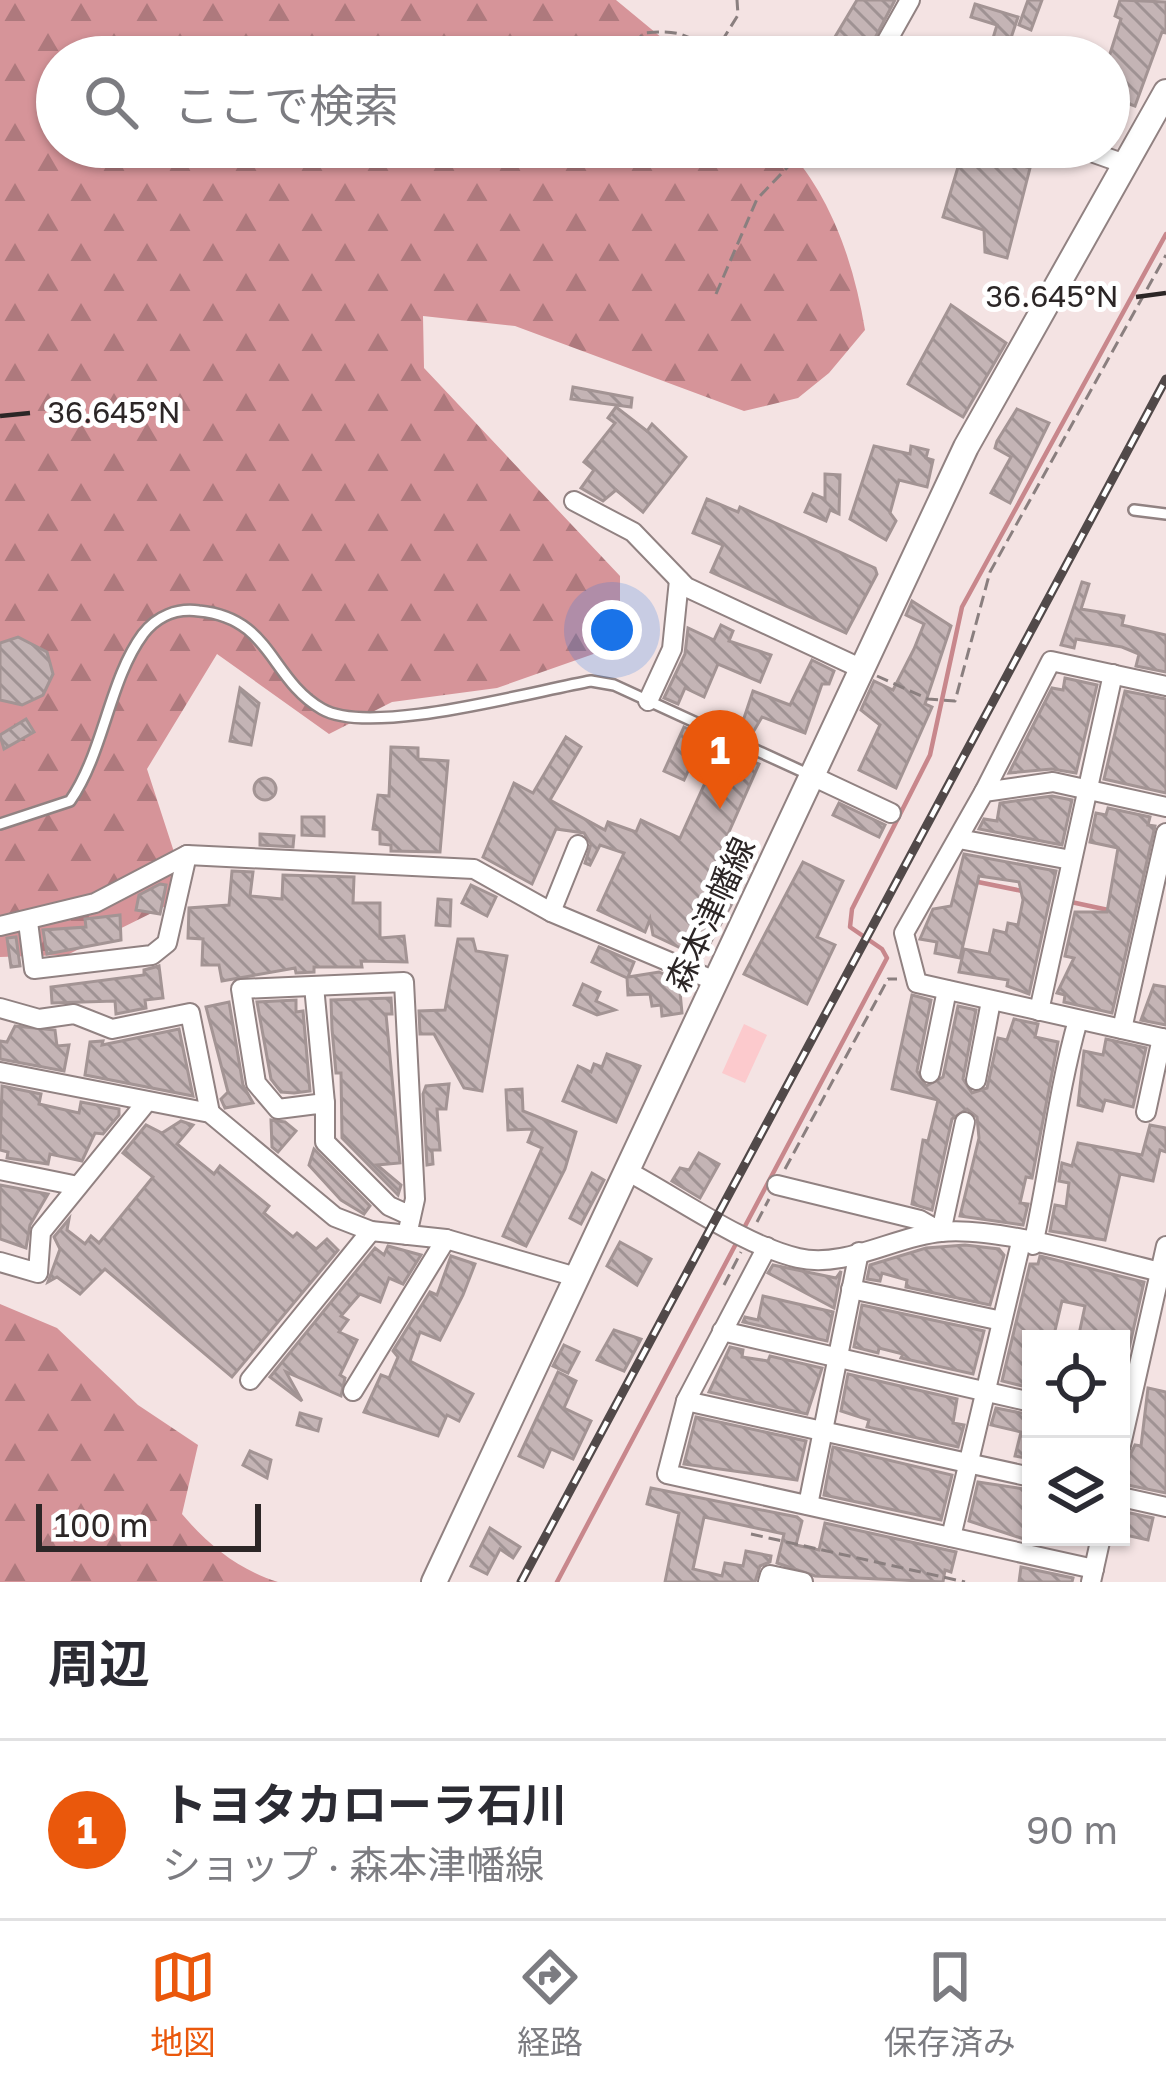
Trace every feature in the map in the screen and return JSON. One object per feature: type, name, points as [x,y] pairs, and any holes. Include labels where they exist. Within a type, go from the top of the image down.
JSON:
[{"type":"main road","name":"森本津幡線","points":[[1130,155],[1166,92]]},
{"type":"main road","name":"森本津幡線","points":[[434,1582],[966,447],[1123,168]]},
{"type":"street","points":[[890,36],[910,0]]},
{"type":"street","points":[[574,500],[633,532],[679,580],[860,668]]},
{"type":"street","points":[[648,701],[672,649],[679,580]]},
{"type":"street","points":[[1146,1112],[1164,1038],[991,1001],[916,979],[904,933],[1051,661],[1166,686]]},
{"type":"street","points":[[1039,1011],[1113,674]]},
{"type":"street","points":[[810,776],[891,813]]},
{"type":"street","points":[[984,792],[1053,782],[1166,807]]},
{"type":"street","points":[[1122,1029],[1166,832]]},
{"type":"street","points":[[958,839],[1072,860]]},
{"type":"street","points":[[551,912],[578,845]]},
{"type":"street","points":[[0,926],[95,903],[187,855],[474,869],[551,912],[715,981]]},
{"type":"street","points":[[28,922],[34,970],[152,955],[167,943],[187,855]]},
{"type":"street","points":[[326,1103],[278,1109],[256,1083],[241,989],[404,982],[415,1199],[409,1225]]},
{"type":"street","points":[[314,986],[326,1103],[325,1142],[409,1225],[575,1277]]},
{"type":"street","points":[[930,1072],[947,990]]},
{"type":"street","points":[[976,1080],[991,1001]]},
{"type":"street","points":[[0,1008],[39,1019],[74,1014],[112,1029],[190,1013],[210,1113]]},
{"type":"street","points":[[952,1537],[1002,1321],[1058,1134],[1057,1096],[1078,1020]]},
{"type":"street","points":[[0,1072],[145,1104],[210,1113],[335,1217],[370,1231],[409,1225]]},
{"type":"street","points":[[0,1262],[38,1273],[41,1232],[145,1104]]},
{"type":"street","points":[[941,1232],[965,1122]]},
{"type":"street","points":[[0,1169],[78,1186]]},
{"type":"street","points":[[627,1171],[749,1238],[802,1259],[859,1252],[941,1232],[1163,1272]]},
{"type":"street","points":[[777,1185],[920,1220],[941,1232]]},
{"type":"street","points":[[250,1380],[370,1231]]},
{"type":"street","points":[[749,1238],[722,1331],[686,1401],[667,1474],[952,1537],[1092,1575]]},
{"type":"street","points":[[353,1391],[446,1239]]},
{"type":"street","points":[[1130,1399],[1166,1246]]},
{"type":"street","points":[[808,1505],[859,1252]]},
{"type":"street","points":[[851,1289],[1002,1321]]},
{"type":"street","points":[[722,1331],[1022,1400]]},
{"type":"street","points":[[686,1401],[1022,1475]]},
{"type":"street","points":[[1130,1499],[1166,1507]]},
{"type":"street","points":[[768,1582],[770,1575],[803,1582]]},
{"type":"lane","points":[[1134,510],[1166,514]]},
{"type":"lane","points":[[0,824],[70,801],[143,635],[182,609],[219,613],[248,626],[298,690],[323,710],[351,720],[421,714],[591,681],[648,701],[810,776]]},
{"type":"path","points":[[724,36],[738,15],[737,0]]},
{"type":"path","points":[[641,36],[662,31],[687,36]]},
{"type":"path","points":[[716,294],[757,199],[787,168]]},
{"type":"path","points":[[860,668],[951,704],[990,572],[1166,255]]},
{"type":"path","points":[[724,1285],[888,980],[916,979]]},
{"type":"path","points":[[751,1534],[964,1582]]},
{"type":"green space","points":[[0,0],[616,0],[660,36],[36,36],[36,168],[803,168],[839,232],[865,330],[829,373],[798,398],[744,411],[515,326],[423,316],[424,368],[620,576],[620,621],[602,651],[497,688],[392,702],[329,734],[217,654],[147,769],[188,895],[67,955],[0,957]]},
{"type":"green space","points":[[0,1304],[57,1328],[138,1405],[198,1445],[182,1514],[225,1555],[278,1582],[0,1582]]},
{"type":"shaded area","points":[[744,1024],[767,1035],[745,1083],[722,1073]]},
{"type":"building","points":[[857,0],[895,0],[876,36],[836,36]]},
{"type":"building","points":[[1028,0],[1042,0],[1031,30],[1019,25]]},
{"type":"building","points":[[1120,0],[1166,2],[1166,33],[1162,32],[1135,106],[1130,104],[1130,36],[1116,36],[1121,19],[1115,16]]},
{"type":"building","points":[[975,4],[1018,17],[1012,36],[994,36],[997,25],[971,17]]},
{"type":"building","points":[[958,168],[1030,168],[1007,258],[985,252],[984,230],[943,217]]},
{"type":"building","points":[[951,305],[1006,343],[963,417],[908,384]]},
{"type":"building","points":[[573,387],[632,398],[631,407],[571,399]]},
{"type":"building","points":[[616,407],[647,431],[652,424],[686,457],[643,512],[616,490],[603,501],[581,488],[594,470],[584,462],[615,423],[608,418]]},
{"type":"building","points":[[1017,409],[1049,423],[1010,503],[991,493],[1011,457],[995,448],[997,441]]},
{"type":"building","points":[[874,446],[910,454],[911,446],[928,450],[926,458],[933,460],[927,487],[899,480],[890,513],[896,521],[886,540],[850,519]]},
{"type":"building","points":[[825,474],[840,475],[839,514],[830,510],[826,521],[805,512],[813,494],[825,499]]},
{"type":"building","points":[[707,499],[738,512],[740,507],[875,568],[877,574],[846,633],[711,572],[723,545],[693,533]]},
{"type":"building","points":[[1082,582],[1089,584],[1081,609],[1124,616],[1122,625],[1166,635],[1166,672],[1136,666],[1139,654],[1122,647],[1076,639],[1074,648],[1061,645]]},
{"type":"building","points":[[912,601],[951,626],[925,704],[932,707],[896,788],[859,770],[880,725],[861,710],[874,681],[893,690],[914,649],[924,624],[906,615]]},
{"type":"building","points":[[721,625],[733,631],[729,641],[771,655],[760,682],[718,664],[704,697],[685,688],[678,704],[664,698],[685,654],[688,628],[714,640]]},
{"type":"building","points":[[18,637],[47,652],[53,674],[43,695],[22,705],[0,700],[0,643]]},
{"type":"building","points":[[812,660],[834,671],[829,684],[822,684],[805,733],[762,717],[752,734],[740,730],[753,691],[790,705]]},
{"type":"building","points":[[1065,678],[1097,685],[1076,773],[1052,769],[1009,773],[1052,688],[1063,690]]},
{"type":"building","points":[[240,688],[259,703],[251,745],[230,741]]},
{"type":"building","points":[[1125,691],[1166,699],[1166,793],[1104,779]]},
{"type":"building","points":[[26,719],[34,732],[4,749],[0,735]]},
{"type":"building","points":[[684,727],[704,736],[684,780],[664,771]]},
{"type":"building","points":[[566,737],[581,747],[550,800],[605,830],[608,822],[636,832],[641,820],[680,838],[705,783],[712,786],[718,772],[725,775],[735,754],[759,764],[717,859],[719,866],[746,878],[702,958],[653,935],[650,919],[645,932],[598,910],[624,853],[600,845],[590,865],[585,863],[591,844],[584,833],[556,829],[532,884],[483,857],[514,783],[533,793]]},
{"type":"building","points":[[391,747],[418,748],[418,759],[448,761],[440,852],[391,851],[391,845],[380,844],[380,830],[373,829],[378,795],[389,796]]},
{"type":"building","points":[[265,778],[276,789],[265,800],[254,789]]},
{"type":"building","points":[[1052,796],[1072,800],[1062,845],[979,829],[984,819],[997,821],[1000,803]]},
{"type":"building","points":[[839,803],[885,825],[879,837],[833,815]]},
{"type":"building","points":[[1108,808],[1150,817],[1148,825],[1155,826],[1112,1013],[1064,1002],[1065,995],[1057,993],[1074,958],[1065,956],[1075,912],[1107,912],[1118,848],[1090,842],[1096,813],[1106,815]]},
{"type":"building","points":[[302,817],[324,817],[324,836],[302,835]]},
{"type":"building","points":[[260,834],[294,836],[293,847],[260,845]]},
{"type":"building","points":[[964,854],[1056,871],[1029,994],[1007,986],[1008,980],[959,972],[964,949],[989,954],[994,930],[1006,933],[1008,923],[1018,925],[1023,900],[1019,882],[979,876],[960,958],[935,953],[937,942],[920,939],[933,909],[951,906]]},
{"type":"building","points":[[803,862],[843,881],[817,937],[835,945],[807,1004],[744,974]]},
{"type":"building","points":[[232,871],[253,872],[250,896],[282,899],[283,875],[354,877],[353,903],[380,903],[380,938],[404,936],[407,962],[361,961],[362,967],[314,967],[314,972],[296,973],[295,968],[222,981],[219,965],[202,965],[203,939],[188,938],[189,908],[229,905]]},
{"type":"building","points":[[166,885],[160,914],[136,910],[139,895]]},
{"type":"building","points":[[471,885],[496,897],[487,916],[462,903]]},
{"type":"building","points":[[438,899],[451,900],[450,926],[436,925]]},
{"type":"building","points":[[120,915],[121,940],[47,954],[43,930],[86,927],[85,919]]},
{"type":"building","points":[[16,937],[20,966],[11,967],[7,938]]},
{"type":"building","points":[[458,939],[473,939],[476,951],[507,956],[482,1091],[464,1088],[434,1034],[420,1034],[419,1011],[445,1010]]},
{"type":"building","points":[[599,947],[634,962],[628,977],[659,972],[679,981],[682,1013],[662,1016],[661,1005],[652,1006],[650,994],[628,995],[627,978],[592,962]]},
{"type":"building","points":[[159,966],[163,998],[145,1000],[146,1008],[116,1014],[115,1001],[52,1003],[51,987],[144,975],[144,970]]},
{"type":"building","points":[[583,984],[600,992],[596,1001],[615,1010],[597,1015],[574,1005]]},
{"type":"building","points":[[1154,985],[1166,987],[1166,1025],[1141,1020]]},
{"type":"building","points":[[912,995],[931,1000],[917,1071],[926,1086],[943,1077],[958,1006],[976,1010],[963,1079],[972,1093],[987,1088],[998,1038],[1007,1040],[1014,1019],[1038,1024],[1035,1037],[1058,1042],[1032,1178],[1026,1177],[1020,1203],[1028,1204],[1023,1225],[960,1216],[979,1138],[977,1117],[967,1109],[952,1119],[932,1210],[912,1204],[923,1140],[928,1141],[938,1100],[892,1089]]},
{"type":"building","points":[[391,998],[392,1014],[386,1014],[400,1163],[377,1165],[401,1185],[398,1195],[342,1138],[341,1073],[336,1073],[332,1029],[331,1000]]},
{"type":"building","points":[[296,1000],[296,1012],[303,1011],[310,1091],[281,1092],[271,1079],[257,1002]]},
{"type":"building","points":[[229,1002],[243,1085],[253,1103],[225,1108],[221,1099],[228,1092],[206,1007]]},
{"type":"building","points":[[15,1026],[55,1030],[57,1046],[69,1045],[64,1071],[0,1059],[0,1041],[7,1042]]},
{"type":"building","points":[[179,1029],[193,1096],[85,1075],[90,1042],[103,1041],[102,1045]]},
{"type":"building","points":[[1106,1039],[1146,1048],[1133,1107],[1105,1100],[1102,1111],[1078,1105],[1084,1051],[1103,1055]]},
{"type":"building","points":[[607,1054],[640,1066],[616,1122],[563,1101],[578,1066],[591,1072],[594,1064],[602,1067]]},
{"type":"building","points":[[449,1084],[446,1109],[437,1109],[440,1150],[432,1150],[433,1164],[427,1165],[423,1094],[426,1086]]},
{"type":"building","points":[[2,1086],[41,1094],[39,1104],[79,1113],[81,1102],[119,1109],[119,1115],[103,1134],[95,1133],[82,1161],[50,1154],[48,1164],[7,1158],[8,1152],[0,1150]]},
{"type":"building","points":[[522,1089],[523,1111],[576,1132],[565,1169],[526,1246],[503,1236],[542,1148],[528,1142],[533,1129],[508,1130],[506,1090]]},
{"type":"building","points":[[271,1120],[285,1122],[296,1131],[278,1152],[272,1147]]},
{"type":"building","points":[[181,1121],[193,1125],[177,1144],[214,1174],[220,1166],[269,1206],[264,1213],[293,1237],[297,1233],[316,1249],[327,1239],[338,1250],[232,1377],[105,1269],[80,1294],[57,1277],[48,1282],[60,1249],[54,1237],[69,1219],[67,1230],[85,1244],[91,1236],[99,1243],[153,1177],[123,1153],[146,1125],[162,1133]]},
{"type":"building","points":[[1150,1125],[1166,1128],[1166,1152],[1160,1150],[1153,1181],[1120,1174],[1105,1240],[1050,1231],[1055,1205],[1066,1207],[1069,1183],[1059,1181],[1062,1163],[1072,1166],[1078,1143],[1142,1155]]},
{"type":"building","points":[[314,1149],[370,1206],[364,1214],[341,1200],[309,1165]]},
{"type":"building","points":[[699,1153],[719,1164],[700,1198],[672,1181],[680,1168],[689,1170]]},
{"type":"building","points":[[592,1173],[604,1180],[581,1224],[570,1218]]},
{"type":"building","points":[[0,1185],[48,1194],[30,1225],[26,1248],[0,1239]]},
{"type":"building","points":[[620,1242],[651,1259],[637,1285],[607,1266]]},
{"type":"building","points":[[388,1246],[421,1255],[403,1284],[389,1278],[380,1302],[360,1294],[341,1316],[348,1320],[339,1332],[357,1340],[340,1375],[345,1378],[341,1396],[286,1372],[302,1401],[270,1377],[375,1248],[384,1255]]},
{"type":"building","points":[[926,1248],[999,1249],[1004,1255],[990,1305],[906,1287],[907,1280],[882,1273],[880,1281],[867,1279],[870,1265]]},
{"type":"building","points":[[451,1256],[475,1264],[463,1295],[440,1340],[420,1332],[410,1361],[473,1394],[459,1421],[447,1415],[438,1436],[364,1412],[381,1375],[389,1378],[398,1357],[393,1351],[430,1292],[437,1295]]},
{"type":"building","points":[[1040,1256],[1144,1282],[1130,1344],[1130,1330],[1080,1330],[1085,1306],[1062,1301],[1055,1330],[1022,1330],[1022,1386],[1002,1381],[1030,1264],[1038,1264]]},
{"type":"building","points":[[773,1265],[836,1278],[841,1271],[834,1308],[768,1273]]},
{"type":"building","points":[[763,1296],[833,1312],[827,1341],[743,1322],[745,1317],[758,1320]]},
{"type":"building","points":[[862,1305],[984,1331],[973,1374],[901,1358],[903,1354],[879,1348],[878,1353],[854,1347]]},
{"type":"building","points":[[614,1330],[641,1339],[624,1371],[597,1360]]},
{"type":"building","points":[[564,1345],[579,1352],[568,1373],[553,1366]]},
{"type":"building","points":[[730,1347],[743,1350],[742,1357],[768,1361],[770,1356],[822,1368],[807,1414],[709,1392]]},
{"type":"building","points":[[558,1372],[576,1381],[564,1408],[591,1421],[573,1459],[551,1449],[543,1467],[519,1456]]},
{"type":"building","points":[[848,1374],[957,1399],[953,1423],[964,1425],[958,1447],[867,1427],[869,1420],[841,1411]]},
{"type":"building","points":[[1148,1388],[1166,1392],[1166,1493],[1130,1485],[1130,1455],[1135,1445],[1141,1446]]},
{"type":"building","points":[[996,1408],[1022,1413],[1022,1457],[1015,1456],[1021,1432],[991,1425]]},
{"type":"building","points":[[300,1413],[321,1419],[318,1431],[297,1425]]},
{"type":"building","points":[[696,1417],[806,1441],[797,1480],[684,1464]]},
{"type":"building","points":[[833,1447],[952,1475],[941,1520],[824,1495]]},
{"type":"building","points":[[250,1451],[271,1460],[267,1478],[243,1465]]},
{"type":"building","points":[[978,1482],[1022,1489],[1022,1538],[969,1521]]},
{"type":"building","points":[[651,1488],[797,1517],[802,1521],[796,1545],[819,1550],[825,1523],[956,1552],[943,1582],[815,1576],[777,1563],[784,1534],[704,1517],[693,1569],[722,1576],[725,1563],[743,1566],[746,1551],[771,1556],[770,1562],[760,1566],[755,1582],[665,1582],[679,1513],[647,1504]]},
{"type":"building","points":[[1130,1513],[1153,1518],[1148,1540],[1130,1536]]},
{"type":"building","points":[[490,1528],[520,1547],[513,1558],[500,1549],[487,1574],[471,1566]]},
{"type":"building","points":[[1021,1567],[1073,1578],[1072,1582],[1019,1582]]},
{"type":"waterway","points":[[744,1228],[887,958],[882,949],[850,927],[852,909],[930,755],[962,607],[1166,234]]},
{"type":"waterway","points":[[973,881],[1027,892]]},
{"type":"waterway","points":[[1071,902],[1113,911]]},
{"type":"waterway","points":[[557,1582],[739,1238]]},
{"type":"railway","points":[[521,1582],[1166,379]]},
{"type":"place","name":"トヨタカローラ石川","points":[[720,809]]}]
